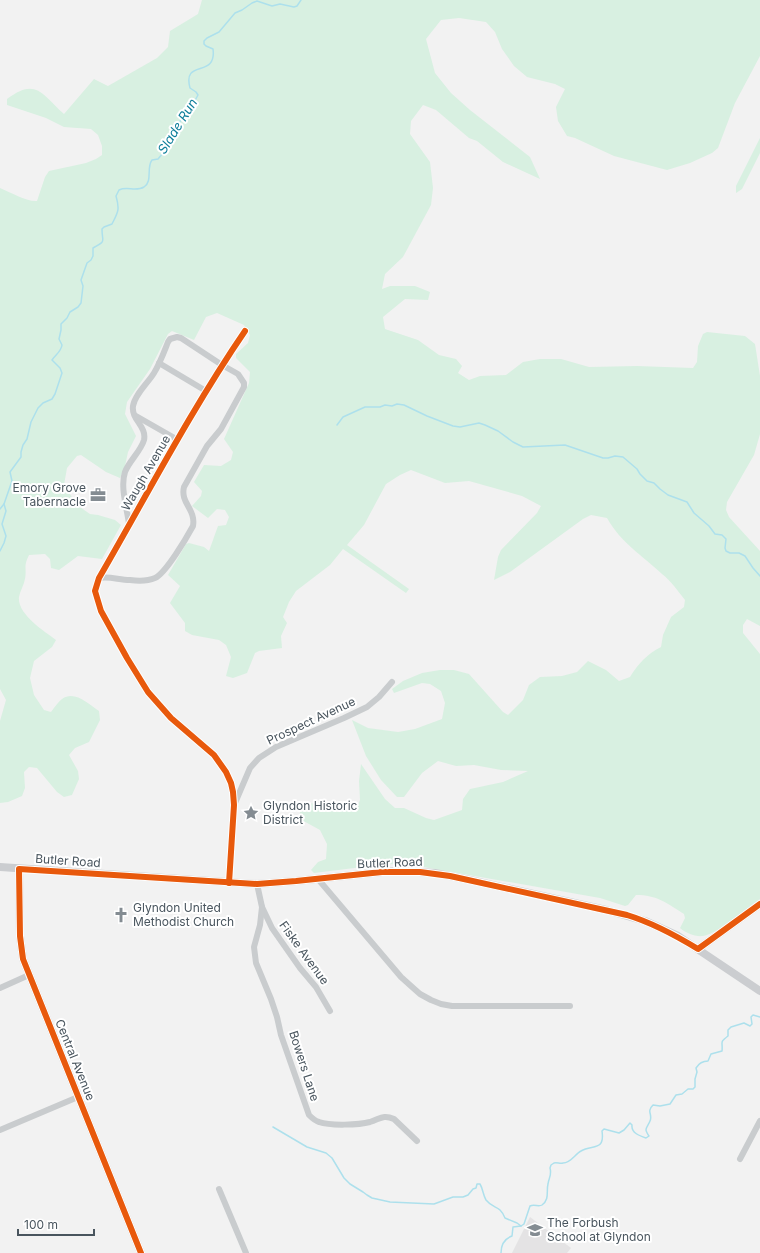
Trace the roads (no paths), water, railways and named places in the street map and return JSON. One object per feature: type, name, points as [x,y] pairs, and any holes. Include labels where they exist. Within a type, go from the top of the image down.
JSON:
[{"type":"main road","name":"Butler Road","points":[[0,868],[257,884],[402,871],[450,876],[627,915],[645,921],[666,930],[698,949],[760,991]]},
{"type":"main road","name":"Central Avenue","points":[[19,869],[20,944],[28,975],[141,1253]]},
{"type":"main road","points":[[698,949],[760,904]]},
{"type":"street","name":"Waugh Avenue","points":[[234,805],[231,783],[220,762],[206,747],[171,718],[148,692],[104,618],[95,591],[99,578],[129,524],[206,391],[245,331]]},
{"type":"street","points":[[99,578],[111,577],[129,580],[150,579],[156,577],[165,569],[193,526],[194,520],[192,514],[183,498],[182,493],[184,487],[207,446],[221,429],[242,392],[244,383],[238,374],[181,338],[177,337],[170,339],[155,372],[135,401],[133,411],[134,416],[144,430],[144,439],[125,472],[124,491],[129,524]]},
{"type":"street","points":[[160,363],[206,391]]},
{"type":"street","points":[[134,416],[178,440]]},
{"type":"street","name":"Prospect Avenue","points":[[234,805],[250,768],[259,758],[276,747],[367,707],[379,697],[392,682]]},
{"type":"street","points":[[229,882],[234,805]]},
{"type":"street","points":[[318,879],[401,977],[420,994],[430,1000],[452,1006],[570,1006]]},
{"type":"street","name":"Fiske Avenue","points":[[257,884],[262,907],[272,928],[300,968],[316,987],[330,1011]]},
{"type":"street","name":"Bowers Lane","points":[[262,907],[260,925],[254,947],[256,963],[277,1016],[281,1035],[309,1115],[315,1120],[324,1123],[349,1124],[362,1124],[385,1116],[390,1117],[417,1141]]},
{"type":"street","points":[[0,988],[28,975]]},
{"type":"street","points":[[0,1130],[78,1097]]},
{"type":"street","points":[[740,1159],[760,1120]]},
{"type":"street","points":[[219,1189],[246,1253]]},
{"type":"waterway","name":"Slade Run","points":[[0,509],[4,504],[12,481],[10,472],[21,457],[21,452],[27,439],[31,422],[38,408],[43,403],[52,399],[55,394],[62,373],[60,368],[52,360],[62,345],[59,339],[61,324],[70,312],[81,303],[83,286],[81,280],[87,263],[93,256],[93,248],[103,241],[102,229],[112,224],[116,217],[118,211],[116,196],[119,190],[141,188],[147,184],[150,163],[152,160],[158,159],[163,153],[173,132],[179,125],[182,115],[193,104],[198,95],[190,88],[189,79],[191,73],[210,64],[213,58],[213,49],[206,46],[204,41],[219,32],[235,13],[252,3],[257,1],[272,6],[280,4],[294,7],[297,6],[301,0]]},
{"type":"waterway","points":[[337,425],[343,417],[365,407],[380,407],[385,405],[392,406],[397,404],[404,405],[453,426],[460,427],[479,423],[485,425],[498,431],[523,447],[565,445],[603,458],[615,456],[623,457],[637,469],[647,481],[654,483],[668,495],[687,502],[694,513],[709,526],[715,534],[722,535],[726,539],[726,551],[730,553],[739,553],[745,556],[760,576]]},
{"type":"waterway","points":[[0,551],[6,536],[2,524],[6,511],[4,504]]},
{"type":"waterway","points":[[501,1253],[504,1243],[512,1236],[513,1227],[524,1224],[530,1206],[541,1206],[546,1200],[547,1187],[551,1174],[551,1165],[554,1163],[566,1163],[581,1151],[600,1145],[602,1142],[602,1131],[604,1129],[619,1133],[630,1123],[636,1134],[646,1138],[649,1136],[646,1129],[651,1119],[651,1107],[653,1105],[660,1106],[670,1104],[676,1095],[682,1094],[688,1089],[693,1089],[695,1087],[697,1072],[696,1068],[704,1061],[708,1061],[711,1054],[722,1051],[722,1042],[728,1036],[728,1030],[731,1027],[744,1023],[750,1026],[752,1024],[751,1017],[753,1015],[760,1017]]},
{"type":"waterway","points":[[273,1127],[307,1147],[326,1153],[332,1158],[344,1178],[350,1184],[372,1198],[390,1202],[434,1204],[453,1197],[463,1197],[468,1195],[473,1189],[476,1188],[477,1184],[480,1184],[486,1200],[501,1211],[505,1218],[521,1226]]},
{"type":"place","name":"Emory Grove Tabernacle","points":[[98,495]]},
{"type":"place","name":"Glyndon Historic District","points":[[251,813]]},
{"type":"place","name":"Glyndon United Methodist Church","points":[[121,915]]},
{"type":"place","name":"The Forbush School at Glyndon","points":[[535,1230]]}]
